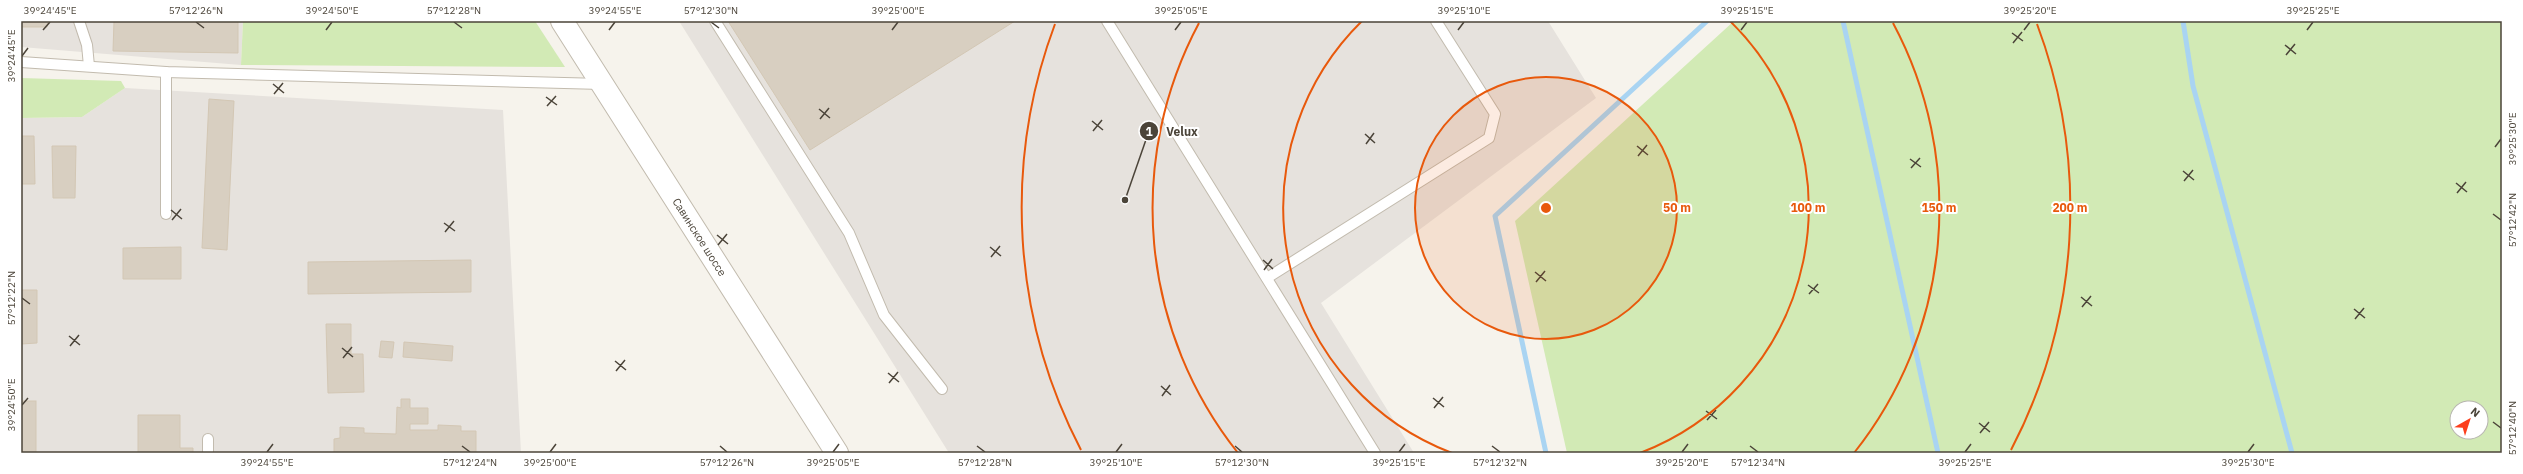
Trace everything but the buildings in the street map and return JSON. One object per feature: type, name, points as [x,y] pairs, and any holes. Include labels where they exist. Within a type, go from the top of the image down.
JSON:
[{"type":"street","name":"Савинское шоссе","points":[[562,21],[837,453]]},
{"type":"lane","points":[[79,21],[88,45],[89,66]]},
{"type":"lane","points":[[715,21],[849,234],[884,315],[942,389]]},
{"type":"lane","points":[[1107,21],[1376,453]]},
{"type":"lane","points":[[1267,278],[1489,138],[1495,114],[1436,21]]},
{"type":"lane","points":[[21,62],[166,72],[602,84]]},
{"type":"lane","points":[[166,72],[166,214]]},
{"type":"lane","points":[[208,439],[208,453]]},
{"type":"shaded area","points":[[21,21],[243,21],[241,65],[21,47]]},
{"type":"shaded area","points":[[679,21],[1548,21],[1596,98],[1321,303],[1414,453],[949,453]]},
{"type":"shaded area","points":[[125,88],[503,110],[521,453],[21,453],[21,118],[82,117]]},
{"type":"green space","points":[[243,21],[535,21],[565,67],[241,65]]},
{"type":"green space","points":[[1734,21],[2502,21],[2502,453],[1567,453],[1515,221]]},
{"type":"green space","points":[[21,78],[121,81],[125,88],[82,117],[21,118]]},
{"type":"waterway","points":[[1546,453],[1495,216],[1707,21]]},
{"type":"waterway","points":[[1843,21],[1938,453]]},
{"type":"waterway","points":[[2183,21],[2193,86],[2292,453]]},
{"type":"place","name":"Velux","points":[[1125,200]]}]
